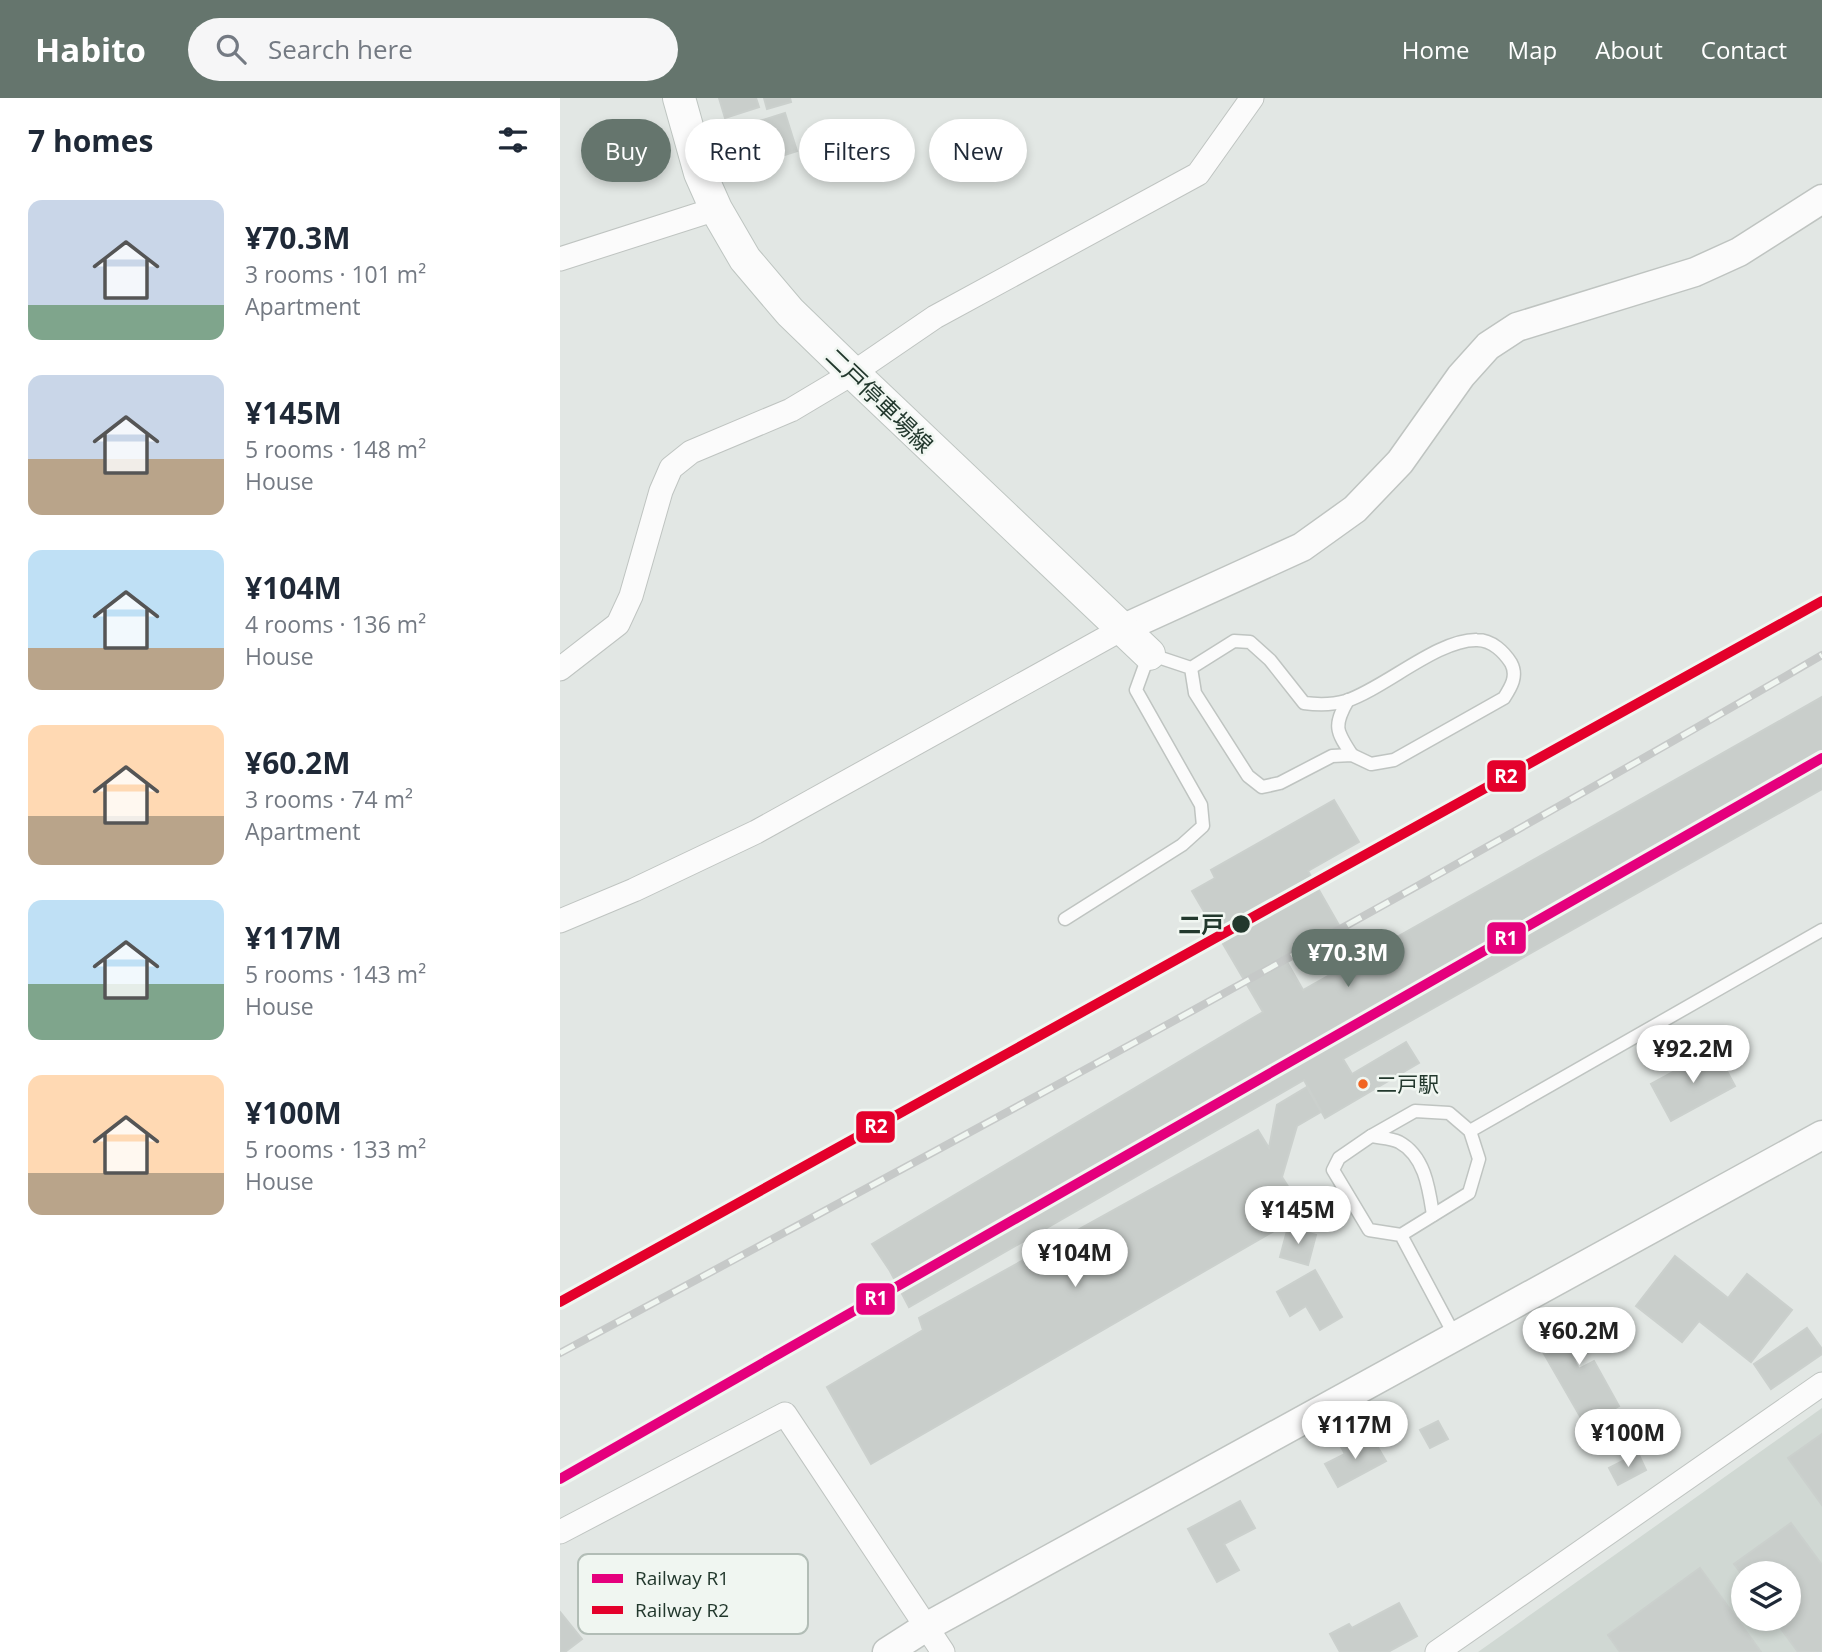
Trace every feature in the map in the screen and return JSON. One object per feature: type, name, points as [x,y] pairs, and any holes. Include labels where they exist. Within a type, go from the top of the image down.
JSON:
[{"type":"main road","name":"二戸停車場線","points":[[678,98],[700,173],[716,209],[745,259],[790,312],[1149,654]]},
{"type":"street","points":[[560,669],[618,624],[631,596],[661,491],[671,468],[691,452],[791,410],[853,373],[936,317],[1198,174],[1252,98]]},
{"type":"street","points":[[560,922],[756,832],[1122,629],[1302,547],[1355,509],[1400,462],[1461,376],[1488,346],[1517,327],[1695,272],[1739,252],[1822,199]]},
{"type":"street","points":[[560,258],[716,209]]},
{"type":"street","points":[[887,1652],[926,1627],[1822,1135]]},
{"type":"street","points":[[1437,1652],[1822,1384]]},
{"type":"street","points":[[560,1532],[785,1414],[943,1652]]},
{"type":"lane","points":[[1480,639],[1502,649],[1513,667],[1513,684],[1504,698],[1394,760],[1371,764],[1352,755],[1332,756],[1280,783],[1262,787],[1248,776],[1195,693],[1192,668],[1234,641],[1250,642],[1270,660],[1304,703],[1324,706],[1348,700],[1457,642],[1480,639]]},
{"type":"lane","points":[[1065,919],[1182,845],[1203,826],[1201,805],[1136,690],[1149,654],[1192,668]]},
{"type":"lane","points":[[1348,700],[1338,718],[1338,734],[1352,755]]},
{"type":"lane","points":[[1470,1131],[1821,932]]},
{"type":"lane","points":[[1415,1111],[1449,1113],[1470,1131],[1479,1159],[1469,1193],[1401,1235],[1368,1230],[1333,1170],[1339,1158],[1415,1111]]},
{"type":"lane","points":[[1371,1136],[1399,1142],[1420,1163],[1433,1215]]},
{"type":"lane","points":[[1401,1235],[1455,1336]]},
{"type":"shaded area","points":[[1822,1408],[1822,1652],[1478,1652]]},
{"type":"building","points":[[719,98],[756,98],[759,107],[725,118]]},
{"type":"building","points":[[764,98],[790,98],[791,102],[767,109]]},
{"type":"building","points":[[785,113],[797,151],[785,155],[785,119],[766,119]]},
{"type":"building","points":[[1822,697],[1822,789],[1343,1059],[1352,1074],[1406,1042],[1419,1063],[1325,1118],[1304,1080],[909,1307],[872,1244],[1263,1012],[1192,891],[1215,878],[1211,870],[1334,800],[1359,842],[1308,871],[1343,932],[1287,962],[1303,990]]},
{"type":"building","points":[[1715,1049],[1735,1086],[1671,1121],[1651,1084]]},
{"type":"building","points":[[1307,1087],[1321,1112],[1297,1126],[1282,1177],[1305,1213],[871,1464],[827,1387],[923,1330],[919,1318],[1258,1130],[1269,1148],[1277,1105]]},
{"type":"building","points":[[1288,1227],[1316,1235],[1308,1265],[1280,1257]]},
{"type":"building","points":[[1675,1256],[1728,1298],[1747,1274],[1792,1310],[1751,1362],[1699,1321],[1682,1342],[1636,1306]]},
{"type":"building","points":[[1315,1270],[1342,1317],[1320,1330],[1306,1306],[1290,1316],[1277,1292]]},
{"type":"building","points":[[1588,1312],[1606,1343],[1574,1360],[1579,1369],[1594,1361],[1619,1406],[1585,1425],[1536,1340]]},
{"type":"building","points":[[1807,1328],[1822,1349],[1822,1354],[1771,1389],[1754,1364]]},
{"type":"building","points":[[1438,1421],[1448,1439],[1430,1448],[1420,1430]]},
{"type":"building","points":[[1822,1434],[1822,1505],[1788,1458]]},
{"type":"building","points":[[1357,1438],[1360,1445],[1373,1439],[1386,1461],[1338,1487],[1325,1464],[1345,1454],[1341,1447]]},
{"type":"building","points":[[1638,1453],[1646,1470],[1618,1485],[1609,1468]]},
{"type":"building","points":[[1240,1501],[1255,1528],[1224,1544],[1239,1570],[1217,1582],[1188,1529]]},
{"type":"building","points":[[1791,1523],[1822,1565],[1822,1652],[1798,1652],[1783,1631],[1801,1631],[1801,1561],[1738,1561]]},
{"type":"building","points":[[1700,1568],[1731,1611],[1731,1631],[1746,1631],[1761,1652],[1620,1652],[1608,1635]]},
{"type":"building","points":[[1399,1603],[1417,1636],[1388,1652],[1340,1652],[1330,1634],[1349,1624],[1352,1628]]},
{"type":"building","points":[[560,1612],[582,1639],[565,1652],[560,1652]]},
{"type":"railway","points":[[560,1302],[1822,601]]},
{"type":"railway","points":[[560,1353],[1194,1010],[1822,655]]},
{"type":"rail line","name":"R2","points":[[560,1302],[1822,601]]},
{"type":"rail line","name":"R1","points":[[560,1479],[1822,758]]},
{"type":"place","name":"二戸","points":[[1241,924]]},
{"type":"place","name":"二戸駅","points":[[1363,1084]]}]
